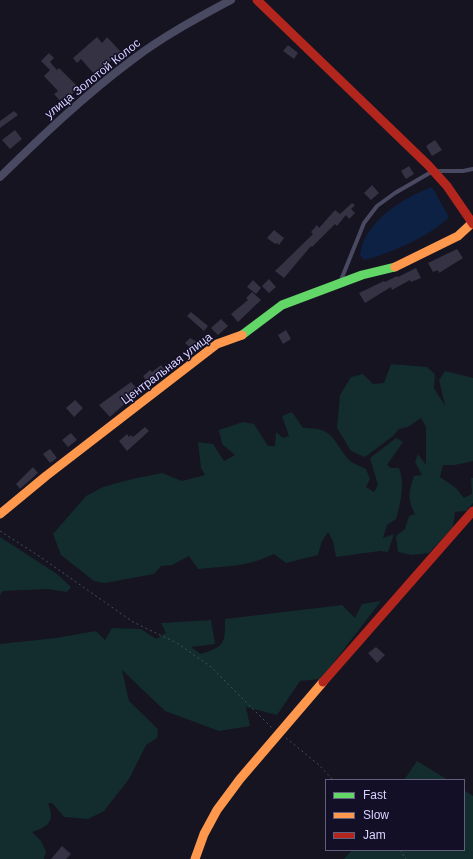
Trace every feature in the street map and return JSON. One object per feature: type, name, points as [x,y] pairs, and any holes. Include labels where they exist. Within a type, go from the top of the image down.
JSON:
[{"type":"street","name":"улица Золотой Колос","points":[[0,177],[36,142],[132,59],[190,22],[230,0]]},
{"type":"street","points":[[257,0],[324,63],[433,170],[472,219]]},
{"type":"street","name":"Центральная улица","points":[[0,514],[46,476],[217,344],[239,336],[282,305],[339,284],[395,267],[429,251],[458,236],[472,219]]},
{"type":"street","points":[[195,859],[204,834],[216,810],[278,733],[473,512]]},
{"type":"lane","points":[[339,284],[364,223],[376,206],[394,193],[433,170],[463,171],[473,169]]},
{"type":"path","points":[[0,531],[39,556],[132,622],[176,643],[210,666],[278,733],[319,765],[332,779]]},
{"type":"green space","points":[[391,364],[427,367],[435,374],[434,388],[445,406],[439,380],[445,371],[473,378],[473,461],[455,465],[443,465],[440,477],[456,488],[464,498],[472,494],[471,478],[473,478],[473,503],[466,511],[455,512],[453,527],[429,553],[412,555],[398,552],[396,536],[405,529],[409,516],[415,514],[412,509],[410,495],[414,476],[422,475],[415,462],[418,454],[426,465],[426,427],[421,418],[408,427],[399,429],[393,436],[365,457],[351,451],[337,428],[340,395],[351,377],[363,374],[373,384],[384,383]]},
{"type":"green space","points":[[292,412],[303,428],[313,428],[327,432],[349,460],[366,469],[370,479],[366,487],[374,492],[378,485],[370,458],[396,438],[403,442],[387,465],[391,468],[399,468],[402,480],[401,500],[396,519],[387,525],[383,538],[394,534],[388,552],[380,551],[336,557],[333,541],[328,532],[322,541],[318,555],[286,563],[274,554],[246,564],[198,569],[189,556],[172,565],[161,566],[154,574],[105,583],[94,581],[61,555],[53,534],[86,496],[103,487],[162,473],[182,481],[205,475],[201,468],[198,442],[213,444],[224,461],[235,455],[222,444],[219,430],[243,422],[254,424],[268,446],[275,446],[276,432],[283,438],[289,436],[282,416]]},
{"type":"green space","points":[[0,537],[57,574],[71,587],[67,592],[48,589],[3,591],[0,595]]},
{"type":"green space","points":[[381,601],[321,679],[300,681],[277,715],[246,707],[250,726],[219,731],[165,711],[122,670],[129,701],[158,729],[157,738],[146,745],[129,779],[104,811],[88,819],[64,817],[52,803],[48,803],[51,819],[47,825],[32,832],[41,841],[46,852],[44,859],[0,859],[0,644],[56,638],[96,631],[105,640],[112,628],[141,629],[156,639],[166,633],[161,623],[211,620],[215,644],[191,647],[201,654],[215,649],[222,643],[225,634],[225,619],[342,605],[355,618],[362,604]]},
{"type":"green space","points":[[417,761],[446,779],[405,779]]},
{"type":"green space","points":[[465,791],[473,796],[473,859],[344,859],[351,851],[465,851]]},
{"type":"water","points":[[432,187],[449,217],[420,238],[397,249],[364,260],[360,255],[363,243],[377,221],[409,197]]},
{"type":"building","points":[[97,37],[102,43],[107,37],[121,52],[95,75],[81,59],[77,63],[73,58]]},
{"type":"building","points":[[288,45],[298,53],[294,59],[283,51]]},
{"type":"building","points":[[49,53],[54,58],[50,62],[57,70],[59,68],[79,88],[62,103],[54,94],[58,91],[44,76],[50,70],[41,61]]},
{"type":"building","points":[[14,111],[18,115],[0,128],[0,121]]},
{"type":"building","points":[[15,130],[22,139],[10,149],[2,140]]},
{"type":"building","points":[[435,140],[442,150],[432,156],[426,146]]},
{"type":"building","points":[[409,166],[414,174],[406,179],[401,171]]},
{"type":"building","points":[[372,185],[379,193],[371,200],[364,193]]},
{"type":"building","points":[[352,203],[355,205],[351,209],[355,213],[349,219],[346,215],[337,226],[335,224],[312,247],[311,246],[284,278],[275,271],[313,234],[311,232],[317,225],[319,228],[335,210],[340,214]]},
{"type":"building","points":[[274,230],[284,238],[279,245],[267,238]]},
{"type":"building","points":[[457,249],[463,258],[439,273],[438,270],[433,272],[428,263]]},
{"type":"building","points":[[416,268],[421,278],[411,282],[410,280],[392,290],[391,287],[365,303],[359,293],[384,281],[385,282],[397,276],[398,277]]},
{"type":"building","points":[[269,279],[276,287],[269,293],[262,286]]},
{"type":"building","points":[[253,280],[261,288],[256,294],[247,287]]},
{"type":"building","points":[[252,292],[261,300],[238,322],[231,314],[248,300],[246,298]]},
{"type":"building","points":[[191,312],[208,326],[204,331],[187,316]]},
{"type":"building","points":[[221,319],[228,326],[218,335],[211,328]]},
{"type":"building","points":[[286,330],[291,339],[283,344],[278,335]]},
{"type":"building","points":[[190,338],[201,344],[194,351],[185,343]]},
{"type":"building","points":[[161,365],[166,371],[149,384],[143,376],[150,370],[152,372]]},
{"type":"building","points":[[131,382],[139,391],[110,417],[99,405]]},
{"type":"building","points":[[75,400],[83,408],[74,417],[66,408]]},
{"type":"building","points":[[145,427],[149,431],[127,451],[119,441],[127,434],[129,437],[131,435],[133,437]]},
{"type":"building","points":[[71,433],[77,440],[68,447],[62,440]]},
{"type":"building","points":[[50,449],[57,458],[50,463],[43,454]]},
{"type":"building","points":[[33,467],[38,473],[20,489],[16,484]]},
{"type":"building","points":[[376,647],[385,655],[377,663],[368,653]]},
{"type":"building","points":[[62,846],[71,854],[66,859],[51,859]]},
{"type":"traffic: fast","points":[[242,335],[282,305],[362,275],[395,267]]},
{"type":"traffic: slow","points":[[395,267],[458,236],[472,223]]},
{"type":"traffic: slow","points":[[0,514],[46,476],[217,344],[242,335]]},
{"type":"traffic: slow","points":[[195,859],[204,834],[217,810],[240,779],[323,682]]},
{"type":"traffic: jam","points":[[257,0],[428,165],[447,186],[473,224]]},
{"type":"traffic: jam","points":[[323,682],[473,511]]}]
